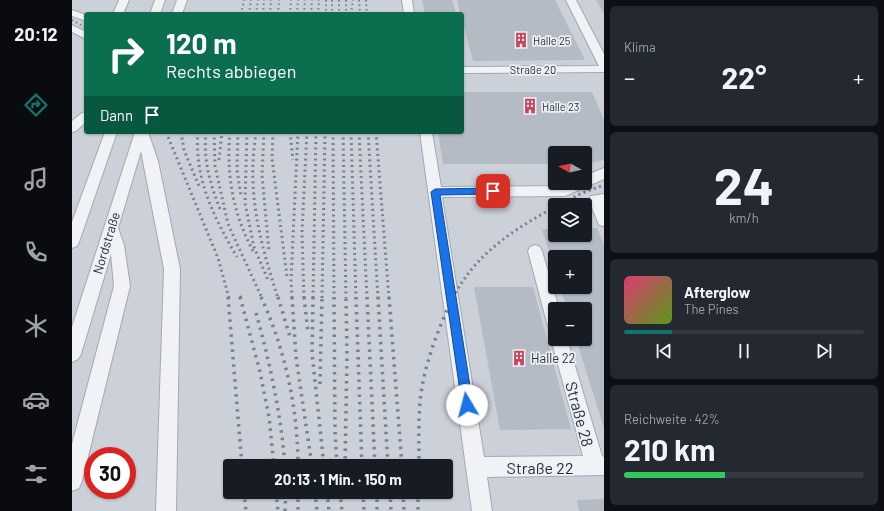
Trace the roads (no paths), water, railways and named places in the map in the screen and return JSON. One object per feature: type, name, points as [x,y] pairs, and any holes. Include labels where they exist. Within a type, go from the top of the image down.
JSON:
[{"type":"street","points":[[119,12],[124,0]]},
{"type":"street","points":[[156,12],[160,0]]},
{"type":"street","points":[[178,12],[182,0]]},
{"type":"street","points":[[407,0],[409,12]]},
{"type":"street","points":[[571,0],[604,65]]},
{"type":"street","points":[[72,13],[84,17]]},
{"type":"street","points":[[72,28],[84,35]]},
{"type":"street","name":"Straße 20","points":[[464,70],[604,68]]},
{"type":"street","points":[[72,128],[84,118]]},
{"type":"street","points":[[72,242],[110,134]]},
{"type":"street","name":"Nordstraße","points":[[72,354],[141,134]]},
{"type":"street","points":[[143,134],[151,161],[172,269],[166,511]]},
{"type":"street","points":[[426,134],[482,511]]},
{"type":"street","points":[[592,179],[604,173]]},
{"type":"street","points":[[435,192],[567,190]]},
{"type":"street","points":[[604,199],[596,200],[604,221]]},
{"type":"street","points":[[72,230],[85,205]]},
{"type":"street","points":[[72,481],[122,286],[117,245],[111,228]]},
{"type":"street","points":[[535,251],[549,302]]},
{"type":"street","name":"Straße 28","points":[[561,346],[599,466]]},
{"type":"street","name":"Straße 22","points":[[476,467],[599,466]]},
{"type":"railway","points":[[241,12],[244,0]]},
{"type":"railway","points":[[249,12],[251,0]]},
{"type":"railway","points":[[256,12],[258,0]]},
{"type":"railway","points":[[263,12],[264,0]]},
{"type":"railway","points":[[270,12],[271,0]]},
{"type":"railway","points":[[278,12],[279,0]]},
{"type":"railway","points":[[290,12],[291,0]]},
{"type":"railway","points":[[297,12],[298,0]]},
{"type":"railway","points":[[304,12],[305,0]]},
{"type":"railway","points":[[311,12],[312,0]]},
{"type":"railway","points":[[318,12],[319,0]]},
{"type":"railway","points":[[326,0],[326,12]]},
{"type":"railway","points":[[332,0],[332,12]]},
{"type":"railway","points":[[339,0],[339,12]]},
{"type":"railway","points":[[346,0],[346,12]]},
{"type":"railway","points":[[351,12],[353,0]]},
{"type":"railway","points":[[359,0],[360,12]]},
{"type":"railway","points":[[366,0],[367,12]]},
{"type":"railway","points":[[72,20],[84,27]]},
{"type":"railway","points":[[167,134],[218,258],[229,298]]},
{"type":"railway","points":[[181,134],[184,150],[199,186]]},
{"type":"railway","points":[[198,134],[199,165],[207,197],[213,212],[237,257]]},
{"type":"railway","points":[[206,134],[206,162],[213,190],[220,209]]},
{"type":"railway","points":[[214,134],[215,166],[228,224],[262,298]]},
{"type":"railway","points":[[219,160],[222,134]]},
{"type":"railway","points":[[230,134],[229,163],[232,193],[240,222],[253,251]]},
{"type":"railway","points":[[238,134],[237,170],[241,196]]},
{"type":"railway","points":[[247,134],[245,203],[254,247],[268,280]]},
{"type":"railway","points":[[256,134],[253,169],[254,196],[258,226],[278,298]]},
{"type":"railway","points":[[264,134],[262,175],[269,251]]},
{"type":"railway","points":[[273,134],[272,158],[287,277]]},
{"type":"railway","points":[[290,134],[293,160]]},
{"type":"railway","points":[[292,298],[291,280],[298,134]]},
{"type":"railway","points":[[304,298],[302,232],[307,134]]},
{"type":"railway","points":[[313,298],[316,134]]},
{"type":"railway","points":[[322,298],[325,134]]},
{"type":"railway","points":[[333,134],[334,298]]},
{"type":"railway","points":[[343,134],[346,298]]},
{"type":"railway","points":[[351,134],[356,298]]},
{"type":"railway","points":[[359,134],[367,298]]},
{"type":"railway","points":[[368,134],[378,298]]},
{"type":"railway","points":[[376,134],[389,298]]},
{"type":"railway","points":[[572,198],[604,185]]},
{"type":"railway","points":[[453,298],[472,269],[484,256],[510,234],[548,211]]},
{"type":"railway","points":[[228,297],[241,459]]},
{"type":"railway","points":[[240,297],[260,372],[269,417],[273,459]]},
{"type":"railway","points":[[261,297],[277,337],[293,401],[296,423],[298,459]]},
{"type":"railway","points":[[278,297],[290,337]]},
{"type":"railway","points":[[292,297],[296,357],[311,459]]},
{"type":"railway","points":[[304,297],[308,332]]},
{"type":"railway","points":[[313,297],[312,353],[323,459]]},
{"type":"railway","points":[[320,384],[322,297]]},
{"type":"railway","points":[[334,297],[337,459]]},
{"type":"railway","points":[[345,459],[347,356],[346,297]]},
{"type":"railway","points":[[356,297],[362,459]]},
{"type":"railway","points":[[367,297],[375,459]]},
{"type":"railway","points":[[378,297],[388,459]]},
{"type":"railway","points":[[389,297],[401,459]]},
{"type":"railway","points":[[419,459],[419,411],[423,381],[434,344],[453,297]]},
{"type":"railway","points":[[256,313],[274,389],[281,427],[284,459]]},
{"type":"railway","points":[[245,499],[246,511]]},
{"type":"railway","points":[[277,499],[278,511]]},
{"type":"railway","points":[[285,511],[286,499]]},
{"type":"railway","points":[[298,499],[298,511]]},
{"type":"railway","points":[[316,499],[317,511]]},
{"type":"railway","points":[[328,499],[329,511]]},
{"type":"railway","points":[[341,499],[342,511]]},
{"type":"railway","points":[[363,499],[364,511]]},
{"type":"railway","points":[[377,499],[377,511]]},
{"type":"railway","points":[[390,499],[391,511]]},
{"type":"railway","points":[[403,499],[404,511]]},
{"type":"railway","points":[[418,499],[418,511]]},
{"type":"place","name":"Halle 25","points":[[521,40]]},
{"type":"place","name":"Halle 23","points":[[530,106]]},
{"type":"place","name":"Halle 22","points":[[519,358]]}]
